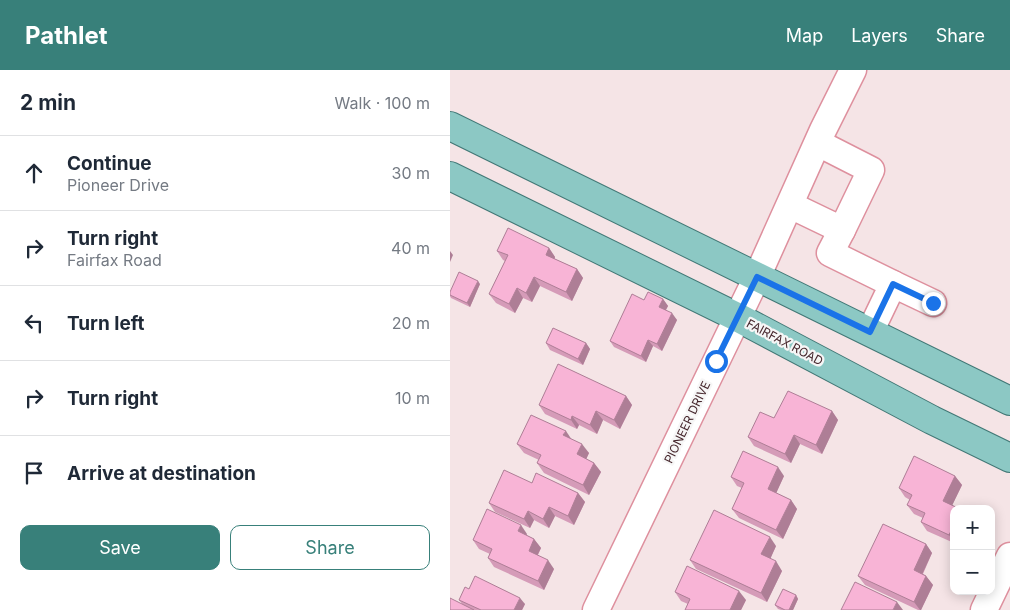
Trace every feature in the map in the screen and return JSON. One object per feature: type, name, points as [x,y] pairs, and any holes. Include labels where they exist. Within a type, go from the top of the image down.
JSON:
[{"type":"main road","points":[[450,126],[1010,401]]},
{"type":"main road","name":"FAIRFAX ROAD","points":[[450,176],[737,317],[932,420],[1010,458]]},
{"type":"street","name":"PIONEER DRIVE","points":[[596,610],[757,277],[853,70]]},
{"type":"street","points":[[818,144],[871,170],[830,253],[933,303]]},
{"type":"street","points":[[790,204],[842,230]]},
{"type":"street","points":[[870,332],[893,284]]},
{"type":"street","points":[[984,610],[1010,556]]},
{"type":"building","points":[[508,228],[549,248],[546,255],[577,269],[566,292],[534,277],[526,293],[517,288],[509,304],[489,294],[508,255],[497,251]]},
{"type":"building","points":[[459,272],[478,281],[467,303],[450,295]]},
{"type":"building","points":[[648,292],[663,299],[659,307],[672,313],[657,344],[648,340],[641,356],[610,341],[632,294],[644,300]]},
{"type":"building","points":[[553,328],[586,343],[578,359],[546,343]]},
{"type":"building","points":[[558,364],[626,396],[614,420],[596,411],[590,425],[572,416],[571,420],[539,405]]},
{"type":"building","points":[[788,391],[832,411],[816,445],[794,435],[785,454],[748,437],[760,412],[774,418]]},
{"type":"building","points":[[531,415],[566,431],[563,435],[582,444],[577,454],[594,463],[583,485],[537,463],[541,455],[517,444]]},
{"type":"building","points":[[743,451],[778,467],[768,489],[791,500],[776,530],[732,509],[744,483],[731,477]]},
{"type":"building","points":[[914,456],[955,476],[943,501],[952,505],[949,535],[921,522],[925,513],[907,505],[912,495],[899,488]]},
{"type":"building","points":[[504,470],[532,483],[536,473],[578,493],[568,516],[549,507],[543,519],[528,511],[524,519],[489,503]]},
{"type":"building","points":[[487,509],[521,525],[518,531],[534,539],[529,551],[548,560],[538,581],[488,558],[492,549],[473,540]]},
{"type":"building","points":[[714,510],[770,537],[761,554],[776,561],[761,593],[690,560]]},
{"type":"building","points":[[883,524],[926,544],[914,570],[926,576],[914,602],[858,576]]},
{"type":"building","points":[[687,566],[739,591],[730,610],[685,610],[690,599],[675,592]]},
{"type":"building","points":[[475,576],[520,598],[514,610],[481,610],[459,600],[465,587],[469,589]]},
{"type":"building","points":[[855,582],[897,602],[893,610],[841,610]]},
{"type":"building","points":[[783,589],[796,595],[789,610],[775,605]]},
{"type":"building","points":[[450,598],[474,610],[450,610]]},
{"type":"route","points":[[716,361],[757,277],[870,332],[893,284],[933,303]]}]
